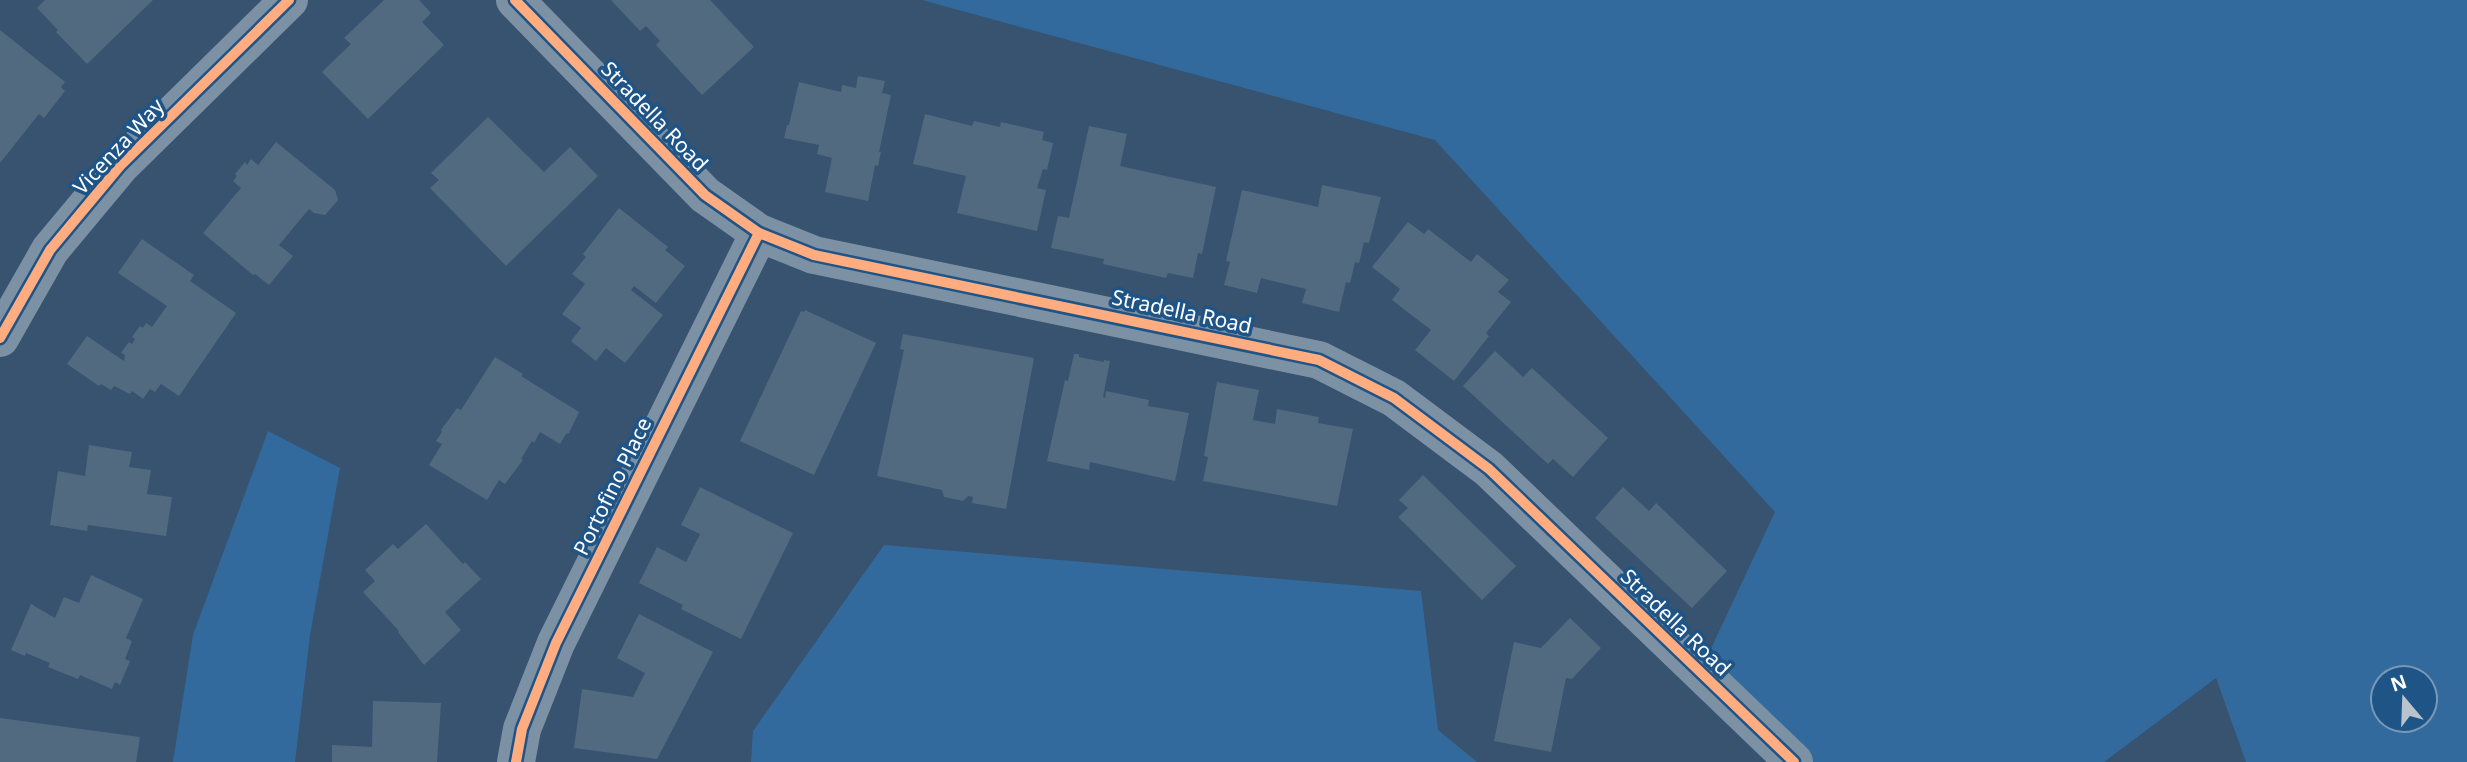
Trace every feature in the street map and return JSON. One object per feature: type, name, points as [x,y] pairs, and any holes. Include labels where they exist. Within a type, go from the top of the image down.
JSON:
[{"type":"street","name":"Vicenza Way","points":[[0,338],[50,250],[120,166],[289,0]]},
{"type":"street","name":"Stradella Road","points":[[515,0],[705,195],[759,233],[814,255],[1319,360],[1394,398],[1489,468],[1794,762]]},
{"type":"street","name":"Portofino Place","points":[[516,762],[522,729],[556,643],[759,233]]},
{"type":"shaded area","points":[[922,0],[2467,0],[2467,762],[2246,762],[2216,678],[2104,762],[1794,762],[1700,672],[1775,512],[1435,140]]},
{"type":"shaded area","points":[[268,431],[340,468],[310,635],[295,762],[173,762],[193,635]]},
{"type":"shaded area","points":[[884,545],[1421,591],[1438,730],[1477,762],[751,762],[753,731]]},
{"type":"building","points":[[45,0],[153,0],[87,64],[37,8]]},
{"type":"building","points":[[384,0],[419,0],[431,13],[422,22],[444,45],[368,119],[322,72],[351,44],[344,38]]},
{"type":"building","points":[[611,0],[710,0],[754,47],[702,95],[656,45],[660,41],[646,26],[640,31]]},
{"type":"building","points":[[0,30],[65,82],[61,87],[65,91],[44,118],[39,114],[0,163]]},
{"type":"building","points":[[858,76],[885,81],[882,93],[891,95],[878,166],[875,165],[868,201],[825,192],[832,158],[817,154],[819,145],[784,138],[799,82],[841,92],[842,85],[856,88]]},
{"type":"building","points":[[925,114],[972,126],[974,121],[1000,127],[1001,122],[1044,132],[1042,140],[1053,143],[1047,170],[1043,169],[1037,188],[1046,190],[1037,231],[957,213],[966,176],[913,164]]},
{"type":"building","points":[[488,117],[544,172],[570,147],[598,176],[506,266],[430,188],[439,180],[431,173]]},
{"type":"building","points":[[1089,126],[1127,134],[1120,166],[1216,187],[1202,254],[1198,253],[1193,278],[1168,273],[1166,278],[1103,264],[1104,259],[1051,248],[1058,216],[1069,218]]},
{"type":"building","points":[[276,142],[335,190],[338,200],[325,215],[309,209],[279,245],[293,256],[269,285],[203,233],[241,188],[233,181],[237,176],[235,174],[251,159],[258,165]]},
{"type":"building","points":[[1322,185],[1381,197],[1369,243],[1364,242],[1350,283],[1346,282],[1339,312],[1302,303],[1306,289],[1261,278],[1257,293],[1224,285],[1230,262],[1226,261],[1242,190],[1318,207]]},
{"type":"building","points":[[619,208],[668,247],[665,250],[685,266],[656,303],[634,286],[631,290],[663,315],[625,363],[606,348],[596,361],[571,341],[581,328],[562,314],[585,284],[572,274],[586,257],[583,254]]},
{"type":"building","points":[[1408,222],[1424,234],[1428,229],[1471,262],[1477,254],[1509,280],[1498,292],[1511,302],[1486,333],[1489,336],[1454,381],[1415,350],[1431,330],[1392,300],[1400,289],[1372,267]]},
{"type":"building","points":[[142,239],[194,275],[190,281],[236,313],[179,396],[161,384],[155,392],[150,389],[143,399],[132,391],[130,394],[114,386],[111,390],[101,384],[99,386],[67,364],[87,336],[124,361],[125,355],[121,353],[129,342],[132,344],[135,339],[132,337],[140,326],[143,328],[146,323],[152,327],[167,306],[118,273]]},
{"type":"building","points":[[805,310],[876,343],[814,475],[740,441],[801,311]]},
{"type":"building","points":[[903,334],[1034,358],[1006,509],[972,503],[973,497],[968,496],[963,501],[944,497],[942,490],[877,476],[904,350],[900,349]]},
{"type":"building","points":[[1495,351],[1523,377],[1532,368],[1608,438],[1573,477],[1553,459],[1548,464],[1463,386]]},
{"type":"building","points":[[1074,354],[1104,362],[1110,361],[1103,397],[1105,398],[1106,391],[1149,400],[1148,406],[1189,413],[1175,481],[1090,462],[1089,470],[1047,461],[1065,380],[1068,381]]},
{"type":"building","points":[[495,357],[579,412],[569,433],[560,444],[540,432],[505,484],[499,480],[487,500],[429,465],[442,444],[436,441],[441,430],[457,408],[461,410]]},
{"type":"building","points":[[1217,382],[1259,390],[1253,420],[1275,424],[1277,409],[1319,417],[1318,423],[1353,429],[1337,506],[1203,481],[1208,457],[1204,456]]},
{"type":"building","points":[[89,445],[132,452],[129,467],[151,470],[147,494],[172,497],[166,536],[88,525],[87,531],[50,525],[58,471],[85,476]]},
{"type":"building","points":[[1423,475],[1516,566],[1482,600],[1398,517],[1408,508],[1399,500]]},
{"type":"building","points":[[700,487],[793,533],[741,639],[681,609],[683,605],[639,583],[657,547],[686,562],[700,534],[681,525]]},
{"type":"building","points":[[1623,487],[1649,511],[1656,503],[1727,571],[1692,608],[1595,518]]},
{"type":"building","points":[[426,524],[463,564],[465,562],[481,579],[445,612],[461,630],[424,665],[399,631],[363,592],[375,581],[365,570],[393,544],[398,549]]},
{"type":"building","points":[[91,575],[143,599],[126,638],[132,641],[125,659],[130,661],[120,685],[115,682],[112,689],[80,675],[78,679],[48,667],[50,663],[11,650],[31,604],[55,618],[64,597],[79,603]]},
{"type":"building","points":[[639,614],[713,652],[657,759],[574,748],[582,689],[633,697],[645,673],[617,658]]},
{"type":"building","points":[[1570,618],[1601,648],[1572,679],[1566,678],[1551,752],[1494,741],[1514,642],[1541,648]]},
{"type":"building","points":[[373,701],[441,703],[437,762],[332,762],[332,745],[372,747]]},
{"type":"building","points":[[0,718],[140,737],[136,762],[0,762]]},
{"type":"cycle path","points":[[0,338],[50,250],[120,166],[289,0]]},
{"type":"cycle path","points":[[515,0],[705,195],[759,233],[814,255],[1319,360],[1394,398],[1489,469],[1794,762]]},
{"type":"cycle path","points":[[516,762],[522,729],[556,643],[759,233]]}]
